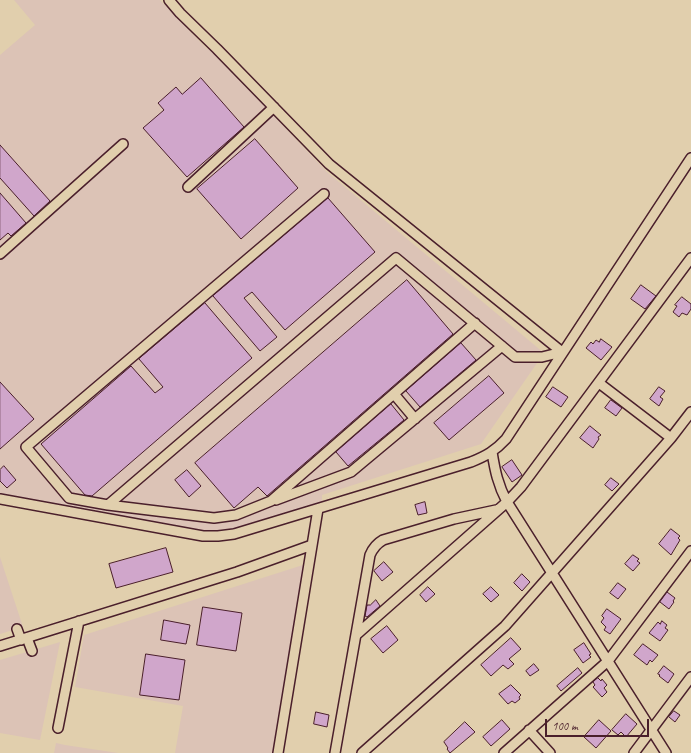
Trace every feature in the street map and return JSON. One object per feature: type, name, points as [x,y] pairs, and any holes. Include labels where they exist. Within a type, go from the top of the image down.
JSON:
[{"type":"street","points":[[168,0],[329,164],[562,352]]},
{"type":"street","points":[[188,187],[274,107]]},
{"type":"street","points":[[0,254],[123,144]]},
{"type":"street","points":[[0,499],[203,536],[218,536],[234,534],[471,462],[492,452],[506,439],[562,352],[644,232],[690,159]]},
{"type":"street","points":[[324,194],[26,447],[70,498],[108,505],[214,518],[236,515],[351,472],[502,346]]},
{"type":"street","points":[[108,505],[396,258],[516,357],[542,357],[562,352]]},
{"type":"street","points":[[356,635],[521,488],[691,258]]},
{"type":"street","points":[[271,502],[475,324]]},
{"type":"street","points":[[599,382],[671,438]]},
{"type":"street","points":[[394,394],[415,419]]},
{"type":"street","points":[[362,753],[505,626],[671,438],[691,412]]},
{"type":"street","points":[[492,452],[499,487],[507,502],[666,753]]},
{"type":"street","points":[[278,753],[318,508]]},
{"type":"street","points":[[335,753],[370,555],[377,543],[454,519],[498,510]]},
{"type":"street","points":[[0,646],[237,572],[312,545]]},
{"type":"street","points":[[504,753],[608,661],[691,551]]},
{"type":"street","points":[[58,728],[79,621]]},
{"type":"street","points":[[17,629],[32,650]]},
{"type":"street","points":[[634,753],[691,677]]},
{"type":"street","points":[[529,730],[550,753]]},
{"type":"shaded area","points":[[14,0],[160,0],[207,49],[209,48],[327,172],[544,353],[481,444],[322,495],[322,505],[214,534],[0,495],[0,55],[35,25]]},
{"type":"shaded area","points":[[0,557],[23,627],[0,634]]},
{"type":"shaded area","points":[[306,564],[273,753],[175,753],[183,706],[75,687],[84,635]]},
{"type":"shaded area","points":[[60,642],[40,740],[0,733],[0,660]]},
{"type":"shaded area","points":[[56,743],[65,745],[118,753],[54,753]]},
{"type":"building","points":[[201,78],[244,127],[187,177],[143,128],[164,110],[158,103],[176,87],[182,94]]},
{"type":"building","points":[[255,139],[298,188],[241,239],[197,189]]},
{"type":"building","points":[[0,145],[50,201],[34,216],[0,178]]},
{"type":"building","points":[[0,193],[26,223],[11,236],[8,233],[0,240]]},
{"type":"building","points":[[328,198],[375,252],[285,330],[252,292],[244,298],[277,337],[260,351],[213,296]]},
{"type":"building","points":[[407,280],[453,334],[267,496],[258,487],[234,508],[195,463]]},
{"type":"building","points":[[641,285],[656,296],[645,309],[631,299]]},
{"type":"building","points":[[682,297],[691,304],[691,309],[687,315],[682,313],[679,317],[673,312],[677,306],[675,305]]},
{"type":"building","points":[[205,303],[252,358],[92,496],[85,495],[41,444],[131,366],[155,393],[163,387],[139,359]]},
{"type":"building","points":[[601,339],[612,347],[601,360],[586,348],[591,342],[593,344],[596,340],[599,342]]},
{"type":"building","points":[[461,343],[476,360],[420,407],[406,391]]},
{"type":"building","points":[[489,376],[504,393],[449,440],[434,423]]},
{"type":"building","points":[[0,382],[34,419],[0,449]]},
{"type":"building","points":[[553,387],[568,397],[561,407],[546,397]]},
{"type":"building","points":[[659,387],[665,391],[660,397],[663,399],[659,406],[650,399]]},
{"type":"building","points":[[611,400],[622,408],[616,416],[605,408]]},
{"type":"building","points":[[391,404],[404,420],[348,466],[336,452]]},
{"type":"building","points":[[590,426],[601,435],[598,437],[599,439],[593,448],[580,438]]},
{"type":"building","points":[[512,460],[522,475],[512,482],[502,467]]},
{"type":"building","points":[[4,466],[16,480],[7,488],[0,481],[0,470]]},
{"type":"building","points":[[187,470],[201,486],[189,497],[175,480]]},
{"type":"building","points":[[611,478],[619,484],[612,491],[605,485]]},
{"type":"building","points":[[425,502],[427,513],[418,515],[415,505]]},
{"type":"building","points":[[671,529],[680,536],[678,538],[680,540],[671,555],[659,544]]},
{"type":"building","points":[[166,548],[173,572],[116,588],[109,564]]},
{"type":"building","points":[[633,555],[639,559],[637,561],[640,563],[633,571],[625,564]]},
{"type":"building","points":[[384,562],[393,572],[382,581],[374,571]]},
{"type":"building","points":[[522,574],[530,582],[522,591],[514,583]]},
{"type":"building","points":[[618,583],[626,589],[618,599],[610,593]]},
{"type":"building","points":[[428,587],[435,594],[426,602],[420,595]]},
{"type":"building","points":[[491,587],[499,595],[491,602],[483,594]]},
{"type":"building","points":[[667,592],[675,598],[669,609],[660,602]]},
{"type":"building","points":[[376,600],[380,606],[367,617],[365,616],[367,605],[370,605]]},
{"type":"building","points":[[203,607],[242,613],[236,651],[197,645]]},
{"type":"building","points":[[607,609],[621,619],[610,634],[604,630],[606,627],[601,622],[604,618],[602,616]]},
{"type":"building","points":[[164,620],[190,625],[186,644],[161,640]]},
{"type":"building","points":[[662,621],[667,625],[665,628],[668,630],[660,641],[649,633],[658,622],[660,624]]},
{"type":"building","points":[[387,626],[398,640],[383,653],[371,639]]},
{"type":"building","points":[[511,638],[521,649],[509,659],[514,664],[508,669],[503,665],[491,676],[481,665]]},
{"type":"building","points":[[584,643],[591,654],[589,655],[591,657],[583,663],[574,650]]},
{"type":"building","points":[[643,644],[658,655],[652,662],[650,660],[647,665],[634,655]]},
{"type":"building","points":[[146,654],[185,660],[179,700],[140,695]]},
{"type":"building","points":[[534,664],[539,670],[530,676],[526,671]]},
{"type":"building","points":[[664,666],[674,674],[668,683],[658,674]]},
{"type":"building","points":[[578,668],[582,673],[561,691],[557,686]]},
{"type":"building","points":[[598,678],[601,681],[602,679],[607,685],[604,688],[607,692],[602,697],[593,687],[595,685],[593,682]]},
{"type":"building","points":[[511,685],[521,695],[519,697],[520,699],[515,703],[512,701],[508,704],[499,694]]},
{"type":"building","points":[[674,711],[680,715],[675,722],[669,717]]},
{"type":"building","points":[[316,712],[329,715],[327,727],[314,724]]},
{"type":"building","points":[[626,714],[637,724],[626,737],[621,732],[618,735],[612,730]]},
{"type":"building","points":[[502,720],[510,729],[491,746],[483,737]]},
{"type":"building","points":[[599,720],[611,731],[596,748],[584,737]]},
{"type":"building","points":[[465,722],[475,732],[450,753],[444,742]]}]
